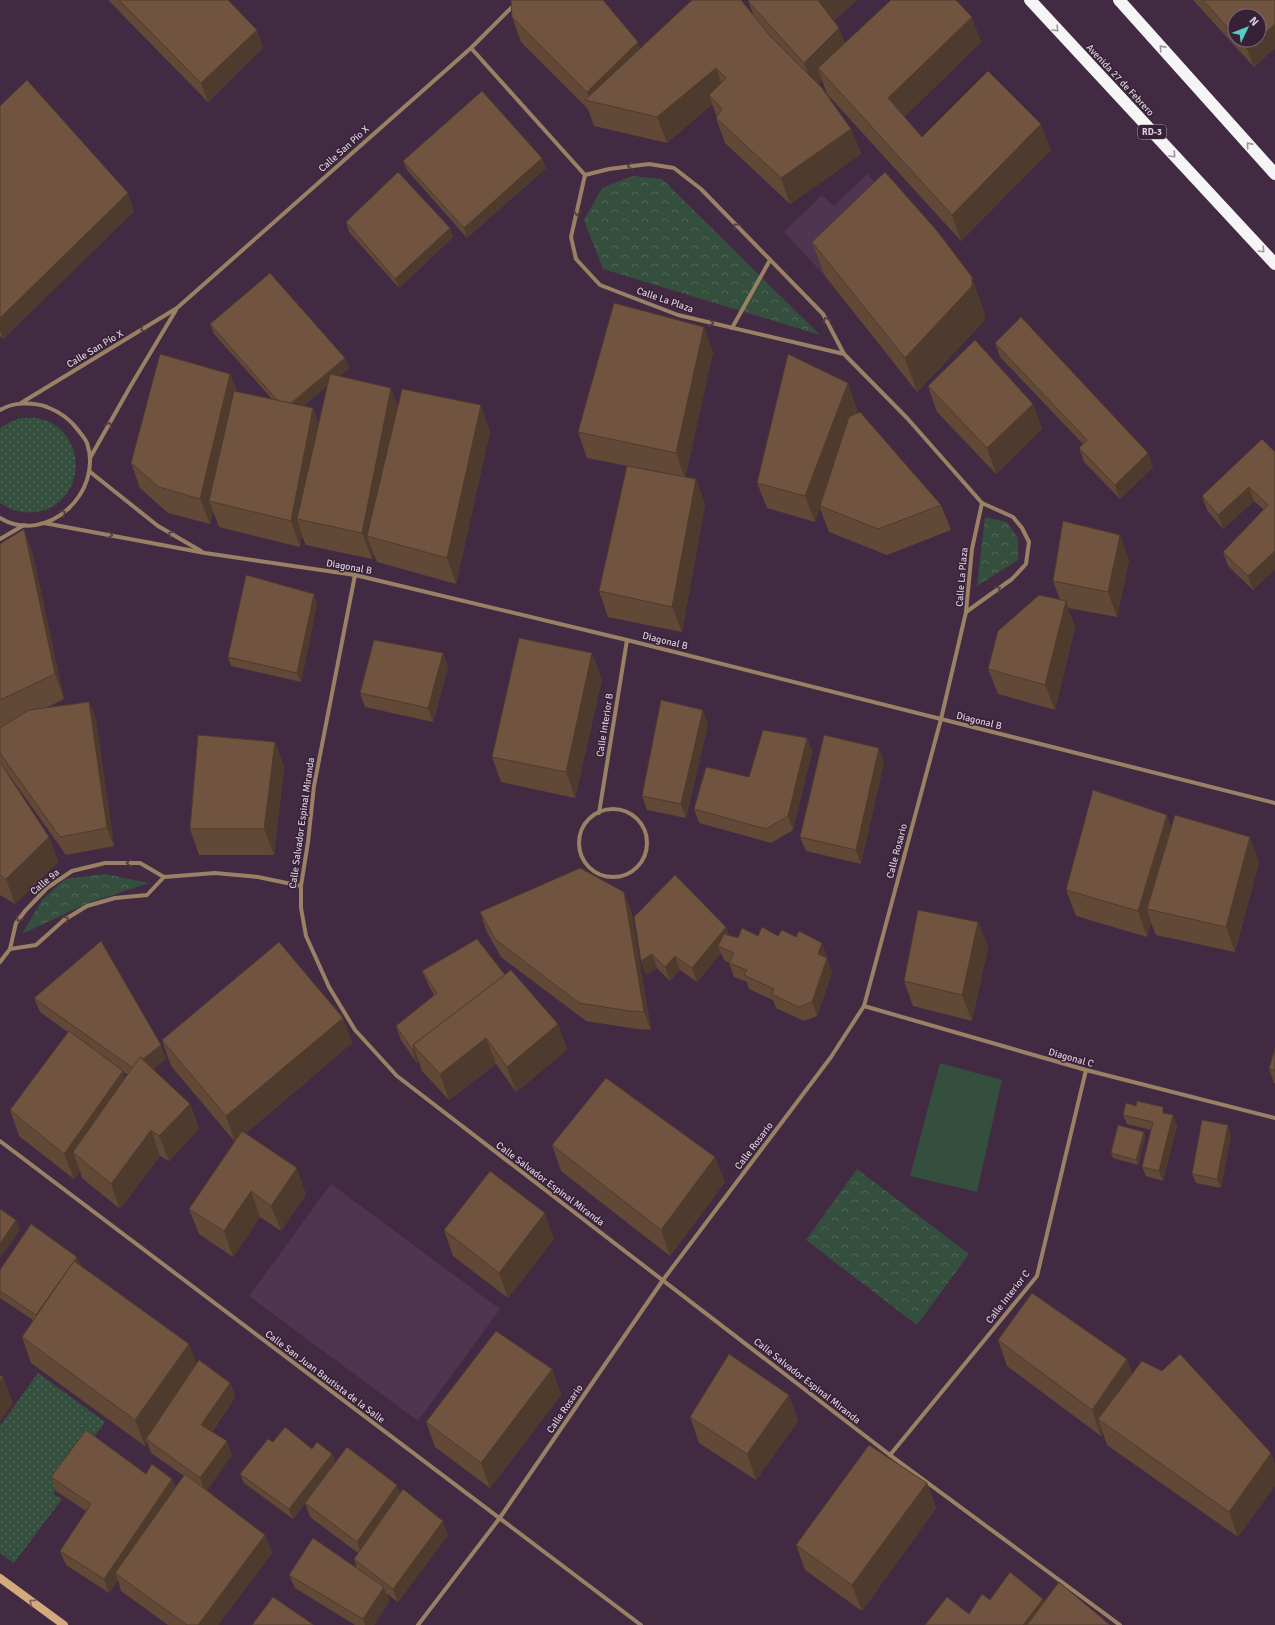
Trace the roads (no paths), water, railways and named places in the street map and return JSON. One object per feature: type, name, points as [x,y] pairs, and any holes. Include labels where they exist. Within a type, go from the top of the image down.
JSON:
[{"type":"highway","name":"Avenida 27 de Febrero","points":[[1030,0],[1275,264]]},
{"type":"highway","points":[[1119,0],[1275,174]]},
{"type":"main road","points":[[0,1578],[64,1625]]},
{"type":"street","name":"Calle San Pío X","points":[[22,403],[177,308],[471,48],[520,0]]},
{"type":"street","points":[[471,48],[585,175]]},
{"type":"street","name":"Calle La Plaza","points":[[844,354],[678,315],[600,284],[576,259],[571,237],[585,175],[609,169],[648,164],[674,168],[701,189],[823,314],[844,354],[907,418],[982,503],[1013,517],[1022,528],[1029,542],[1026,564],[1012,579],[966,612]]},
{"type":"street","points":[[732,328],[770,260]]},
{"type":"street","name":"Calle San Pío X","points":[[90,459],[130,387],[177,308]]},
{"type":"street","points":[[0,410],[22,403],[41,405],[60,412],[75,425],[86,442],[90,459],[90,471],[86,482],[77,500],[63,515],[44,523],[24,525],[0,518]]},
{"type":"street","points":[[90,471],[158,526],[205,553]]},
{"type":"street","name":"Calle La Plaza","points":[[966,612],[972,549],[982,503]]},
{"type":"street","name":"Diagonal B","points":[[44,523],[205,553],[355,576],[627,640],[1275,803]]},
{"type":"street","points":[[0,539],[24,525]]},
{"type":"street","name":"Calle Salvador Espinal Miranda","points":[[355,576],[314,786],[308,842],[301,886],[301,908],[306,936],[329,987],[355,1030],[397,1076],[890,1455],[1120,1625]]},
{"type":"street","name":"Calle Rosario","points":[[418,1625],[499,1519],[662,1280],[831,1057],[864,1006],[941,719],[966,612]]},
{"type":"street","name":"Calle Interior B","points":[[599,813],[627,640]]},
{"type":"street","points":[[610,810],[620,810],[631,814],[645,831],[647,842],[646,853],[641,863],[634,871],[624,876],[613,878],[601,875],[592,870],[584,861],[580,850],[580,839],[583,828],[590,819],[599,813],[610,810]]},
{"type":"street","name":"Calle 9a","points":[[0,962],[10,950],[16,922],[47,888],[72,871],[104,863],[140,863],[164,877]]},
{"type":"street","points":[[10,950],[36,945],[64,920],[87,906],[115,898],[147,895],[164,877],[215,873],[258,876],[301,886]]},
{"type":"street","name":"Diagonal C","points":[[864,1006],[1086,1070],[1275,1118]]},
{"type":"street","name":"Calle Interior C","points":[[890,1455],[1037,1276],[1086,1070]]},
{"type":"street","name":"Calle San Juan Bautista de la Salle","points":[[0,1141],[641,1625]]}]
